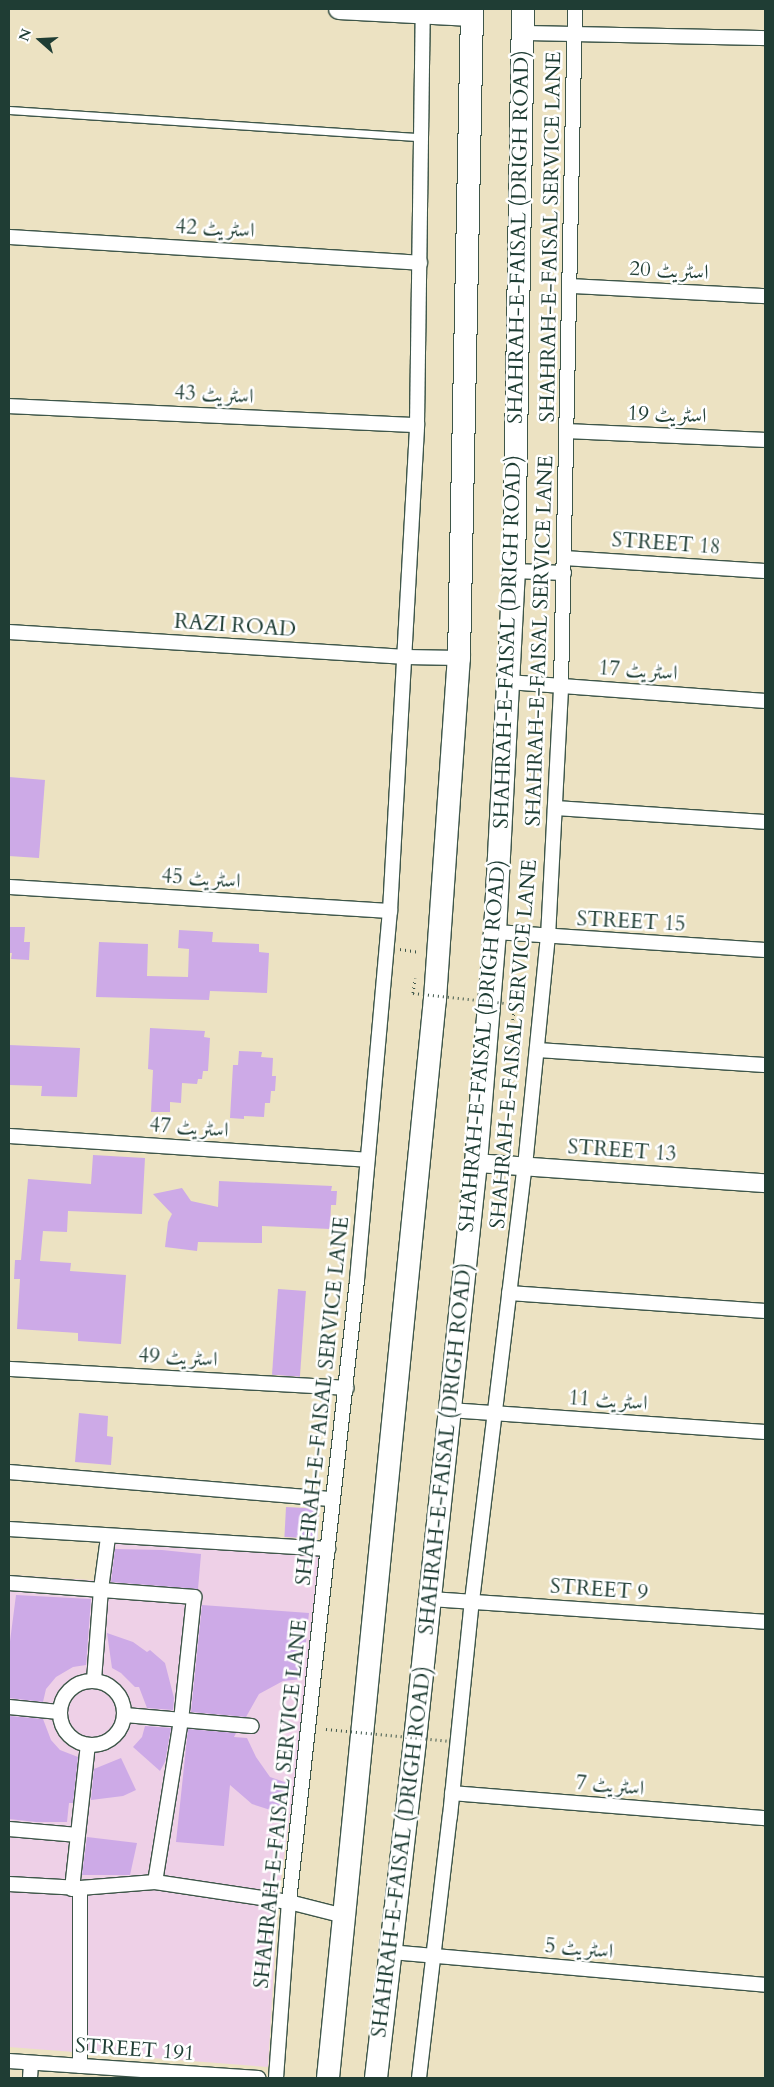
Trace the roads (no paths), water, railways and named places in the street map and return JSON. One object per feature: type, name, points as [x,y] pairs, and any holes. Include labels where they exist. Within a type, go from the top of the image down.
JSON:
[{"type":"highway","name":"SHAHRAH-E-FAISAL (DRIGH ROAD)","points":[[376,2078],[430,1599],[476,1163],[495,932],[514,571],[523,9]]},
{"type":"highway","points":[[328,2078],[434,1009],[459,658],[472,12]]},
{"type":"main road","points":[[339,9],[472,12]]},
{"type":"street","name":"SHAHRAH-E-FAISAL SERVICE LANE","points":[[419,2078],[472,1601],[525,1166],[548,937],[561,686],[576,9]]},
{"type":"street","name":"SHAHRAH-E-FAISAL SERVICE LANE","points":[[276,2078],[289,1902],[346,1388],[390,911],[406,657],[417,425],[423,11]]},
{"type":"street","points":[[522,32],[765,38]]},
{"type":"street","name":"اسٹریٹ 42","points":[[9,237],[420,263]]},
{"type":"street","name":"اسٹریٹ 20","points":[[571,286],[765,296]]},
{"type":"street","name":"اسٹریٹ 43","points":[[9,406],[417,425]]},
{"type":"street","name":"اسٹریٹ 19","points":[[567,431],[765,440]]},
{"type":"street","name":"STREET 18","points":[[564,558],[765,571]]},
{"type":"street","points":[[514,571],[564,573]]},
{"type":"street","name":"RAZI ROAD","points":[[9,632],[406,657],[459,658]]},
{"type":"street","name":"اسٹریٹ 17","points":[[508,682],[765,701]]},
{"type":"street","points":[[555,808],[765,822]]},
{"type":"street","name":"اسٹریٹ 45","points":[[9,887],[390,911]]},
{"type":"street","name":"STREET 15","points":[[495,932],[765,950]]},
{"type":"street","points":[[536,1050],[765,1065]]},
{"type":"street","name":"اسٹریٹ 47","points":[[9,1136],[367,1160]]},
{"type":"street","name":"STREET 13","points":[[476,1163],[765,1184]]},
{"type":"street","points":[[509,1293],[765,1312]]},
{"type":"street","name":"اسٹریٹ 49","points":[[9,1369],[346,1388]]},
{"type":"street","name":"اسٹریٹ 11","points":[[449,1410],[765,1432]]},
{"type":"street","points":[[9,1472],[333,1499]]},
{"type":"street","points":[[9,1529],[108,1537],[328,1549]]},
{"type":"street","points":[[94,1680],[101,1589],[108,1537]]},
{"type":"street","points":[[9,1583],[194,1597],[181,1720],[155,1882]]},
{"type":"street","name":"STREET 9","points":[[430,1599],[765,1622]]},
{"type":"street","points":[[94,1680],[104,1683],[117,1693],[125,1715],[116,1734],[100,1744],[88,1745],[74,1740],[64,1729],[59,1712],[63,1698],[74,1686],[94,1680]]},
{"type":"street","points":[[9,1707],[59,1712]]},
{"type":"street","points":[[125,1715],[252,1726]]},
{"type":"street","points":[[80,2066],[76,1888],[78,1835],[88,1745]]},
{"type":"street","name":"اسٹریٹ 7","points":[[452,1793],[765,1818]]},
{"type":"street","points":[[9,1829],[78,1835]]},
{"type":"street","points":[[9,1884],[76,1888],[155,1882],[289,1902],[344,1916]]},
{"type":"street","name":"اسٹریٹ 5","points":[[390,1952],[765,1985]]},
{"type":"street","name":"STREET 191","points":[[9,2061],[258,2078]]},
{"type":"street","points":[[30,2078],[31,2062]]},
{"type":"lane","points":[[9,110],[420,137]]}]
